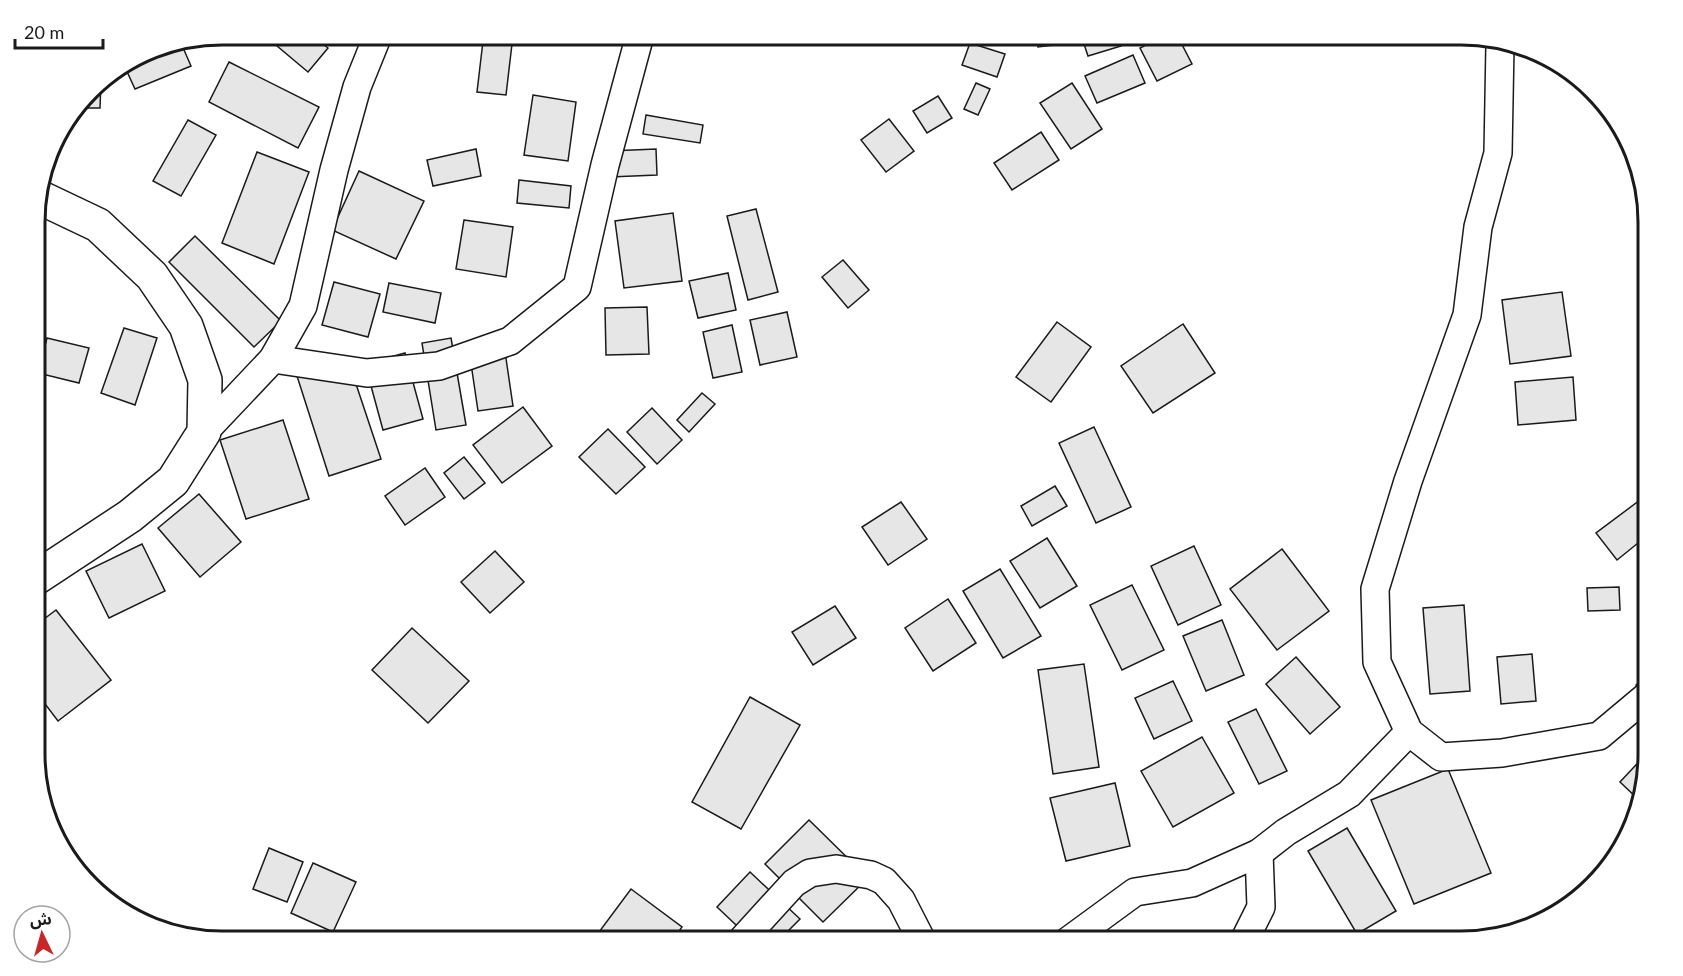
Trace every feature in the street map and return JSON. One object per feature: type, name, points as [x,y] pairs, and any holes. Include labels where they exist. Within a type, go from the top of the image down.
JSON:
[{"type":"street","points":[[45,572],[130,516],[173,481],[204,432],[273,359],[303,306],[333,170],[357,87],[374,45]]},
{"type":"street","points":[[273,359],[367,373],[439,366],[510,341],[577,287],[605,165],[637,45]]},
{"type":"street","points":[[1500,50],[1498,153],[1478,227],[1467,315],[1408,481],[1375,589],[1377,662],[1409,732],[1441,757],[1502,753],[1599,736],[1638,703]]},
{"type":"street","points":[[47,201],[98,225],[152,276],[186,326],[205,380],[204,432]]},
{"type":"street","points":[[1082,931],[1135,892],[1192,883],[1259,853],[1286,832],[1349,794],[1409,732]]},
{"type":"street","points":[[1249,931],[1262,907],[1259,853]]},
{"type":"street","points":[[750,931],[794,883],[810,873],[836,869],[871,875],[884,881],[901,900],[917,931]]},
{"type":"building","points":[[276,45],[324,45],[328,48],[308,72]]},
{"type":"building","points":[[483,45],[512,45],[506,95],[477,92]]},
{"type":"building","points":[[969,45],[1005,54],[997,77],[962,65]]},
{"type":"building","points":[[1084,45],[1121,45],[1121,46],[1088,56]]},
{"type":"building","points":[[1146,45],[1182,45],[1192,64],[1157,81],[1140,48]]},
{"type":"building","points":[[184,49],[191,66],[135,89],[128,73],[154,58]]},
{"type":"building","points":[[1133,55],[1145,83],[1097,103],[1085,76]]},
{"type":"building","points":[[229,62],[319,107],[298,148],[209,102]]},
{"type":"building","points":[[976,83],[990,89],[978,115],[964,109]]},
{"type":"building","points":[[1072,83],[1102,129],[1071,149],[1040,103]]},
{"type":"building","points":[[101,93],[100,108],[87,108]]},
{"type":"building","points":[[533,95],[576,102],[568,161],[524,155]]},
{"type":"building","points":[[938,96],[952,118],[927,133],[913,111]]},
{"type":"building","points":[[646,115],[703,125],[700,143],[643,134]]},
{"type":"building","points":[[889,119],[914,151],[886,172],[861,140]]},
{"type":"building","points":[[188,120],[216,135],[181,196],[153,181]]},
{"type":"building","points":[[1041,132],[1059,160],[1012,190],[994,163]]},
{"type":"building","points":[[476,149],[481,176],[433,186],[427,160]]},
{"type":"building","points":[[656,149],[657,175],[610,177],[609,151]]},
{"type":"building","points":[[257,152],[309,172],[274,264],[222,243]]},
{"type":"building","points":[[359,171],[424,201],[396,259],[332,230]]},
{"type":"building","points":[[519,180],[571,186],[569,208],[517,203]]},
{"type":"building","points":[[756,209],[778,292],[748,300],[727,216]]},
{"type":"building","points":[[673,213],[682,281],[624,288],[615,221]]},
{"type":"building","points":[[464,220],[513,227],[506,277],[456,269]]},
{"type":"building","points":[[195,236],[281,321],[254,347],[169,262]]},
{"type":"building","points":[[843,260],[869,290],[848,308],[822,277]]},
{"type":"building","points":[[728,273],[736,310],[698,318],[689,281]]},
{"type":"building","points":[[334,282],[380,294],[368,337],[322,325]]},
{"type":"building","points":[[389,283],[441,293],[435,323],[383,312]]},
{"type":"building","points":[[1562,292],[1571,356],[1510,364],[1502,300]]},
{"type":"building","points":[[647,307],[649,354],[606,355],[605,308]]},
{"type":"building","points":[[787,312],[797,357],[760,365],[750,320]]},
{"type":"building","points":[[1057,322],[1091,347],[1051,402],[1016,377]]},
{"type":"building","points":[[1183,324],[1215,373],[1153,413],[1121,366]]},
{"type":"building","points":[[732,325],[742,372],[713,378],[703,332]]},
{"type":"building","points":[[124,328],[157,338],[135,405],[101,393]]},
{"type":"building","points":[[47,338],[89,348],[79,383],[45,375]]},
{"type":"building","points":[[451,338],[466,425],[436,430],[422,343]]},
{"type":"building","points":[[504,345],[513,406],[478,411],[469,350]]},
{"type":"building","points":[[405,353],[423,419],[383,430],[365,364]]},
{"type":"building","points":[[348,360],[381,459],[329,476],[297,376]]},
{"type":"building","points":[[1573,377],[1576,420],[1518,425],[1515,382]]},
{"type":"building","points":[[702,393],[715,404],[689,432],[677,420]]},
{"type":"building","points":[[523,407],[552,446],[502,483],[473,445]]},
{"type":"building","points":[[652,408],[682,440],[657,464],[627,432]]},
{"type":"building","points":[[283,420],[309,499],[246,519],[220,440]]},
{"type":"building","points":[[1094,427],[1131,507],[1096,523],[1059,443]]},
{"type":"building","points":[[608,429],[645,467],[616,494],[579,457]]},
{"type":"building","points":[[464,457],[485,483],[464,499],[444,473]]},
{"type":"building","points":[[425,468],[445,497],[405,525],[385,496]]},
{"type":"building","points":[[1055,486],[1067,506],[1032,526],[1021,506]]},
{"type":"building","points":[[199,494],[241,542],[200,577],[158,528]]},
{"type":"building","points":[[901,502],[927,539],[888,565],[862,527]]},
{"type":"building","points":[[1638,502],[1638,543],[1617,560],[1596,533]]},
{"type":"building","points":[[1047,538],[1077,586],[1040,608],[1010,561]]},
{"type":"building","points":[[142,544],[165,591],[109,618],[86,571]]},
{"type":"building","points":[[1194,546],[1221,605],[1178,625],[1151,566]]},
{"type":"building","points":[[1282,549],[1329,611],[1277,650],[1230,589]]},
{"type":"building","points":[[495,551],[524,582],[490,613],[461,582]]},
{"type":"building","points":[[1000,569],[1041,636],[1003,658],[963,591]]},
{"type":"building","points":[[1132,585],[1164,650],[1122,670],[1090,605]]},
{"type":"building","points":[[1619,587],[1620,610],[1588,611],[1587,588]]},
{"type":"building","points":[[948,599],[976,643],[933,671],[905,628]]},
{"type":"building","points":[[1464,605],[1470,691],[1430,694],[1423,608]]},
{"type":"building","points":[[835,606],[856,638],[813,665],[792,632]]},
{"type":"building","points":[[56,610],[111,680],[58,721],[45,704],[45,618]]},
{"type":"building","points":[[1222,620],[1244,675],[1206,691],[1183,636]]},
{"type":"building","points":[[412,628],[469,681],[428,723],[372,670]]},
{"type":"building","points":[[1532,654],[1536,701],[1501,704],[1497,657]]},
{"type":"building","points":[[1296,657],[1340,707],[1310,734],[1266,684]]},
{"type":"building","points":[[1084,664],[1099,767],[1053,774],[1038,670]]},
{"type":"building","points":[[1173,681],[1192,721],[1154,739],[1135,698]]},
{"type":"building","points":[[750,697],[800,725],[741,829],[692,802]]},
{"type":"building","points":[[1256,709],[1287,771],[1259,784],[1228,722]]},
{"type":"building","points":[[1202,737],[1234,793],[1173,827],[1141,771]]},
{"type":"building","points":[[1638,763],[1633,795],[1620,782]]},
{"type":"building","points":[[1448,769],[1491,873],[1414,904],[1371,800]]},
{"type":"building","points":[[1115,783],[1130,846],[1066,861],[1050,798]]},
{"type":"building","points":[[809,820],[868,878],[823,922],[765,864]]},
{"type":"building","points":[[1347,828],[1396,911],[1362,931],[1355,931],[1308,851]]},
{"type":"building","points":[[269,848],[303,862],[287,902],[253,889]]},
{"type":"building","points":[[313,863],[356,882],[333,931],[291,913]]},
{"type":"building","points":[[750,872],[800,919],[788,931],[742,931],[717,907]]},
{"type":"building","points":[[631,889],[682,927],[679,931],[600,931]]}]
